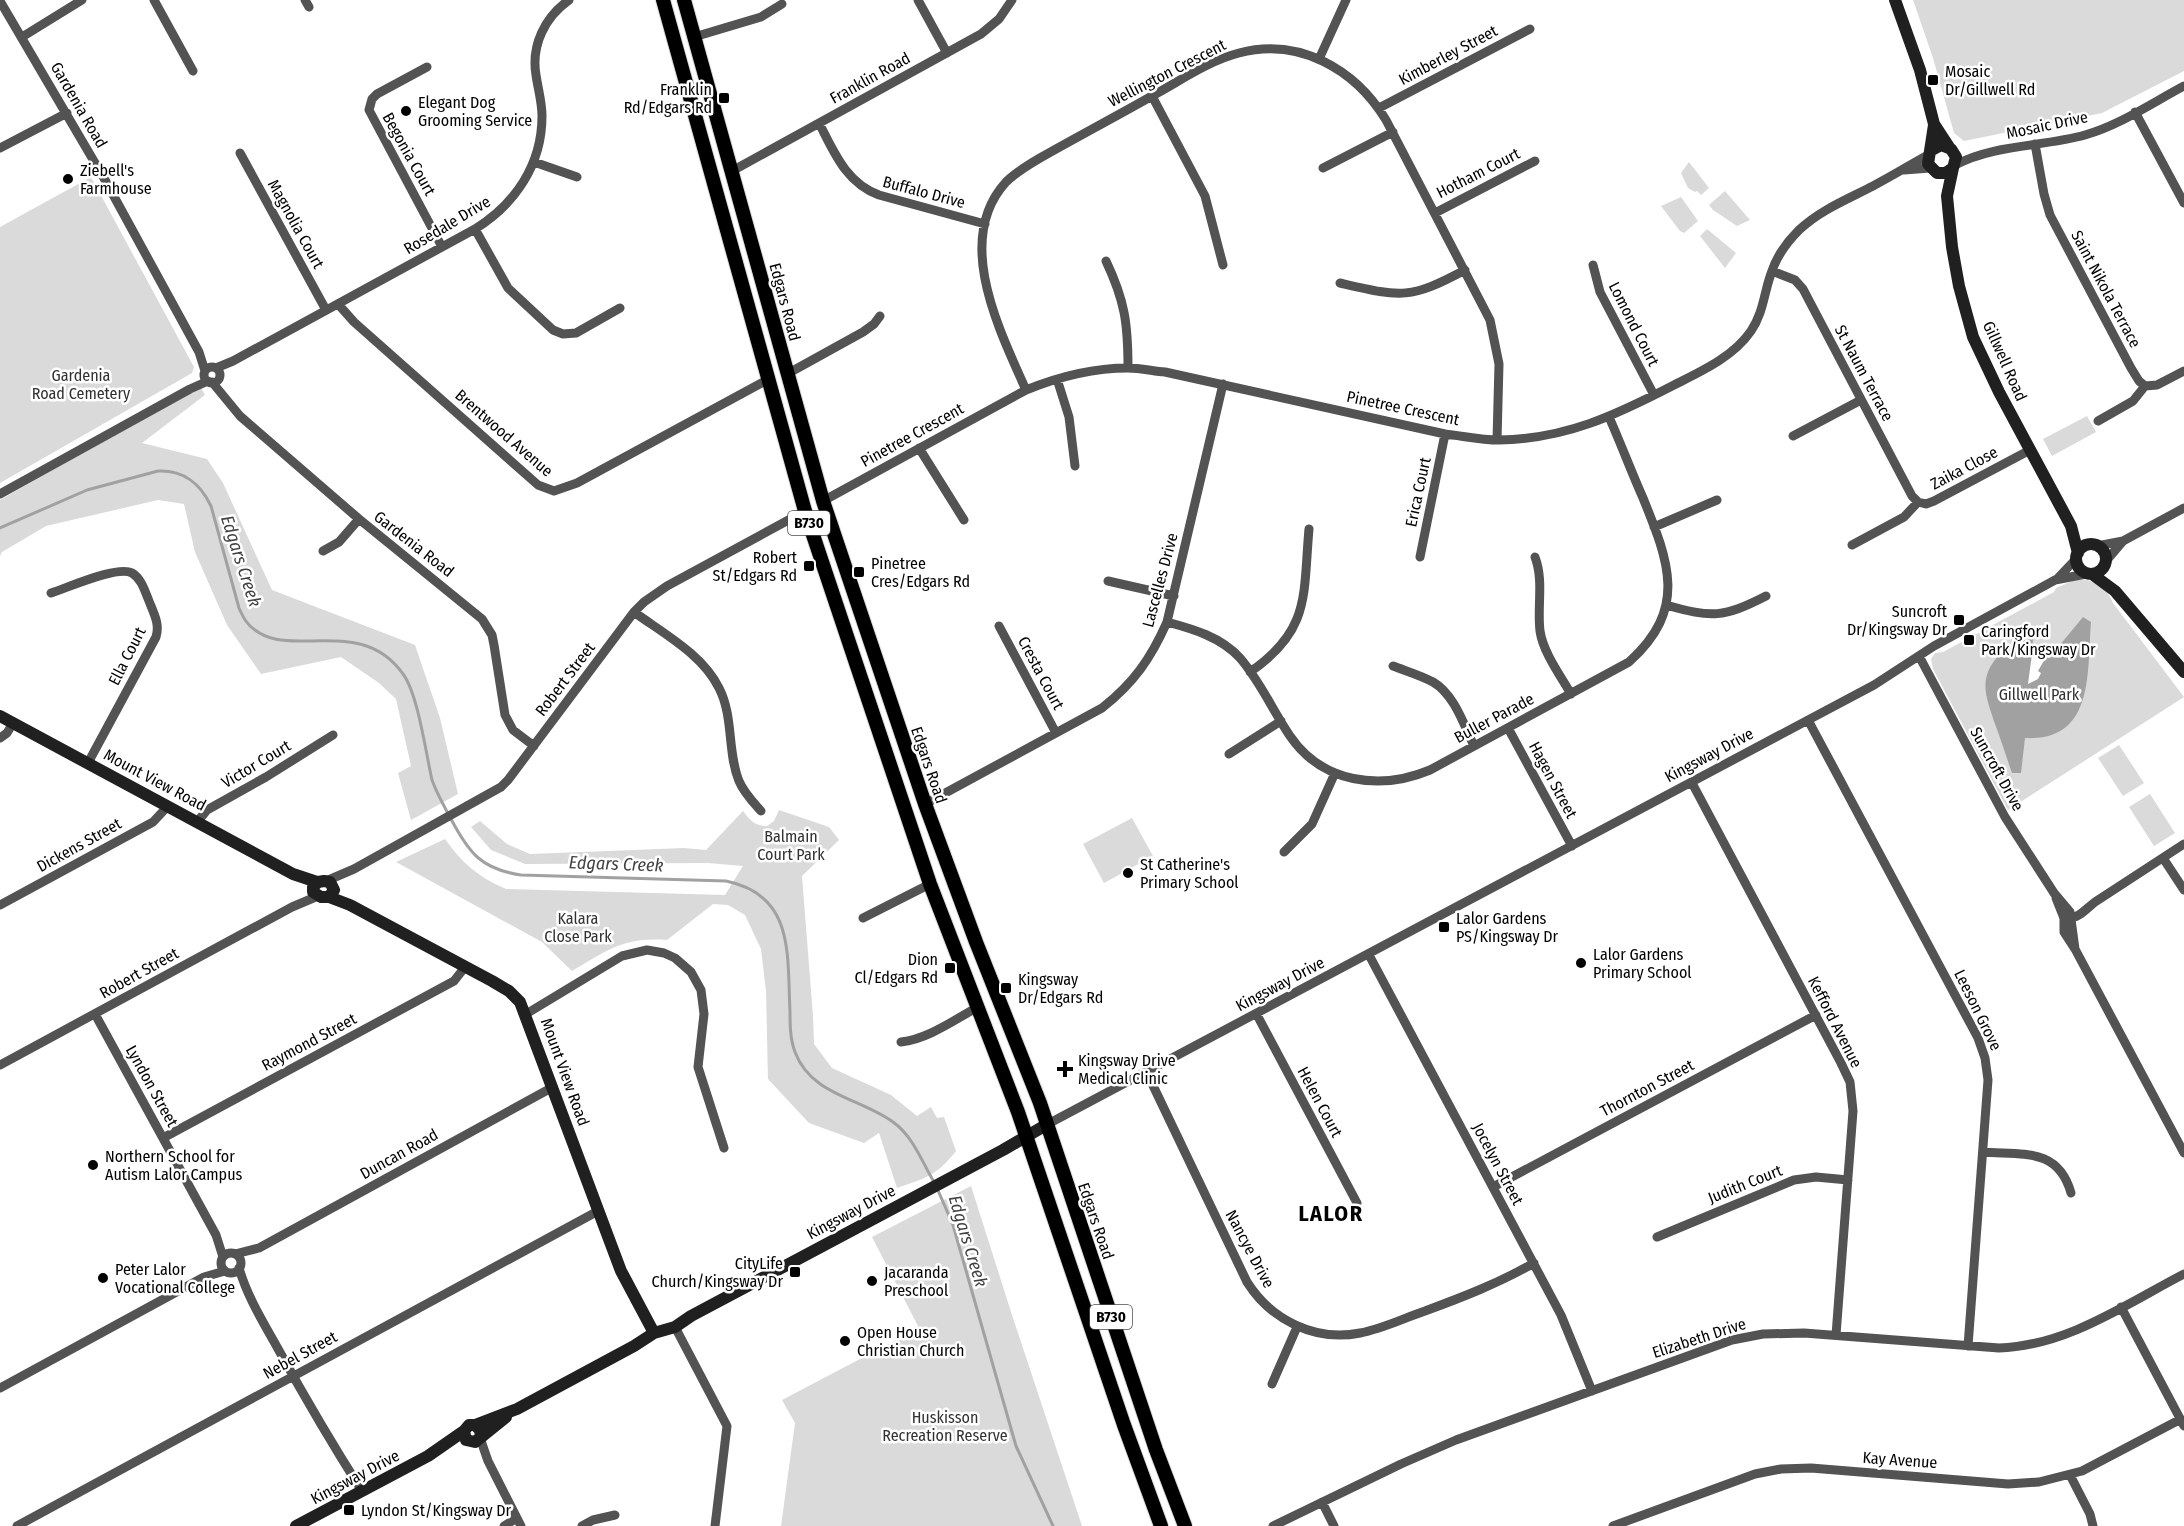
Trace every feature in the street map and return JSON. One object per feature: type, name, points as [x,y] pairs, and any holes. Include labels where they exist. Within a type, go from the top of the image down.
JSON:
[{"type":"main road","name":"B730","points":[[663,0],[805,511],[930,884],[1026,1138],[1161,1526]]},
{"type":"main road","name":"Edgars Road","points":[[684,0],[823,501],[925,804],[1046,1125],[1156,1450],[1185,1526]]},
{"type":"main road","points":[[740,280],[760,274]]},
{"type":"main road","points":[[856,664],[875,656]]},
{"type":"main road","points":[[956,950],[976,942]]},
{"type":"street","points":[[22,37],[82,0]]},
{"type":"street","points":[[154,0],[193,71]]},
{"type":"street","name":"Rosedale Drive","points":[[0,494],[190,389],[233,361],[475,230],[507,205],[527,178],[540,141],[542,114],[535,52],[540,34],[550,18],[570,0]]},
{"type":"street","points":[[918,0],[947,53]]},
{"type":"street","name":"Franklin Road","points":[[732,171],[990,27],[1012,0]]},
{"type":"street","points":[[1319,60],[1346,0]]},
{"type":"street","points":[[1894,0],[1920,70],[1934,124],[1931,161],[1942,174],[1954,166],[1956,157],[1934,124]]},
{"type":"street","name":"Gardenia Road","points":[[0,2],[66,112],[222,395],[240,416],[482,619],[492,635],[505,715],[513,730],[534,746]]},
{"type":"street","points":[[694,37],[761,17],[782,4]]},
{"type":"street","name":"Kimberley Street","points":[[1379,108],[1530,29]]},
{"type":"street","name":"Wellington Crescent","points":[[1026,390],[1002,333],[983,268],[982,241],[985,224],[999,192],[1017,173],[1040,158],[1207,66],[1238,53],[1280,50],[1299,53],[1319,60],[1352,79],[1365,90],[1379,108],[1393,132],[1490,320],[1499,364],[1497,440]]},
{"type":"street","name":"Begonia Court","points":[[427,67],[376,94],[369,104],[369,110],[442,247]]},
{"type":"street","name":"Mosaic Drive","points":[[1954,166],[1977,154],[2067,139],[2099,130],[2184,86]]},
{"type":"street","points":[[1152,96],[1205,196],[1223,265]]},
{"type":"street","points":[[0,148],[66,112]]},
{"type":"street","points":[[2136,112],[2184,203]]},
{"type":"street","name":"Buffalo Drive","points":[[819,123],[844,169],[850,178],[862,188],[879,195],[985,224]]},
{"type":"street","points":[[1323,168],[1393,132]]},
{"type":"street","name":"Saint Nikola Terrace","points":[[2035,144],[2050,215],[2139,381],[2145,386]]},
{"type":"street","points":[[1931,161],[1941,145],[1951,149]]},
{"type":"street","name":"Mosaic Drive","points":[[1951,149],[1977,154]]},
{"type":"street","name":"Magnolia Court","points":[[240,153],[326,310]]},
{"type":"street","name":"Hotham Court","points":[[1435,213],[1535,160]]},
{"type":"street","name":"Pinetree Crescent","points":[[823,501],[1026,390],[1057,379],[1128,368],[1165,372],[1223,384],[1445,434],[1497,440],[1551,435],[1609,417],[1731,353],[1743,342],[1760,316],[1772,271],[1779,256],[1789,241],[1808,222],[1828,209],[1902,171],[1931,161]]},
{"type":"street","name":"Gillwell Road","points":[[1931,161],[1947,196],[1959,286],[1973,337],[1989,373],[2071,526],[2077,556]]},
{"type":"street","points":[[534,162],[577,177]]},
{"type":"street","name":"Gillwell Road","points":[[1947,196],[1954,166]]},
{"type":"street","points":[[475,230],[508,288],[553,330],[563,334],[576,333],[620,308]]},
{"type":"street","points":[[1106,261],[1119,291],[1126,317],[1128,368]]},
{"type":"street","name":"Lomond Court","points":[[1593,265],[1600,292],[1654,395]]},
{"type":"street","points":[[1340,283],[1383,293],[1407,294],[1435,286],[1466,270]]},
{"type":"street","name":"St Naum Terrace","points":[[1772,271],[1795,280],[1803,289],[1912,496],[1918,502]]},
{"type":"street","name":"Brentwood Avenue","points":[[338,304],[354,322],[538,485],[554,491],[577,483],[767,380]]},
{"type":"street","points":[[787,374],[863,332],[880,316]]},
{"type":"street","points":[[2098,421],[2133,401],[2145,386],[2157,385],[2184,371]]},
{"type":"street","points":[[1057,379],[1069,417],[1075,466]]},
{"type":"street","name":"Lascelles Drive","points":[[925,804],[1102,708],[1131,681],[1151,655],[1167,622],[1174,596],[1223,384]]},
{"type":"street","points":[[1793,436],[1862,400]]},
{"type":"street","name":"Buller Parade","points":[[1167,622],[1211,637],[1239,658],[1291,738],[1307,754],[1335,773],[1363,782],[1405,779],[1430,770],[1619,668],[1636,655],[1654,634],[1666,605],[1668,584],[1666,562],[1609,417]]},
{"type":"street","name":"Erica Court","points":[[1420,556],[1445,434]]},
{"type":"street","points":[[919,448],[964,520]]},
{"type":"street","name":"Zaika Close","points":[[1852,545],[1904,517],[1918,502],[1926,504],[1934,501],[2030,450]]},
{"type":"street","points":[[1654,527],[1717,500]]},
{"type":"street","points":[[2182,666],[2115,591],[2079,568],[2077,556],[2084,546],[2123,541],[2184,508]]},
{"type":"street","name":"Robert Street","points":[[0,1065],[292,907],[354,869],[501,787],[644,602],[667,586],[805,511]]},
{"type":"street","points":[[323,551],[339,542],[360,519]]},
{"type":"street","name":"Gillwell Road","points":[[2071,526],[2095,545]]},
{"type":"street","points":[[1250,672],[1278,651],[1296,624],[1302,601],[1309,529]]},
{"type":"street","points":[[2089,574],[2100,572],[2123,541]]},
{"type":"street","points":[[2095,545],[2104,552],[2115,591]]},
{"type":"street","name":"Kingsway Drive","points":[[2055,580],[2077,556]]},
{"type":"street","points":[[1535,557],[1540,572],[1541,638],[1570,694]]},
{"type":"street","name":"Ella Court","points":[[51,593],[114,572],[126,571],[133,574],[142,584],[159,627],[156,637],[88,763]]},
{"type":"street","name":"Kingsway Drive","points":[[297,1526],[428,1456],[474,1436],[517,1409],[654,1333],[675,1327],[691,1316],[950,1179],[1046,1125],[1692,783],[1874,685],[1948,638],[2055,580],[2089,574]]},
{"type":"street","points":[[1107,580],[1174,596]]},
{"type":"street","points":[[1666,605],[1691,612],[1715,615],[1739,610],[1766,596]]},
{"type":"street","points":[[634,612],[694,656],[713,677],[725,701],[737,775],[745,792],[760,811]]},
{"type":"street","name":"Cresta Court","points":[[999,626],[1056,733]]},
{"type":"street","name":"Suncroft Drive","points":[[1919,656],[2005,817],[2069,916]]},
{"type":"street","points":[[1393,666],[1424,678],[1439,687],[1451,701],[1474,746]]},
{"type":"street","name":"Mount View Road","points":[[0,716],[509,991],[520,1002],[526,1014],[621,1271],[654,1333]]},
{"type":"street","name":"Leeson Grove","points":[[1808,720],[1982,1048],[1988,1080],[1968,1346]]},
{"type":"street","points":[[1229,754],[1281,721]]},
{"type":"street","points":[[0,738],[7,733],[13,723]]},
{"type":"street","name":"Hagen Street","points":[[1508,728],[1572,846]]},
{"type":"street","name":"Victor Court","points":[[197,822],[207,810],[266,777],[333,735]]},
{"type":"street","points":[[1284,852],[1312,824],[1335,773]]},
{"type":"street","name":"Kefford Avenue","points":[[1692,783],[1846,1072],[1852,1094],[1853,1111],[1836,1335]]},
{"type":"street","name":"Dickens Street","points":[[0,905],[153,822],[168,806]]},
{"type":"street","points":[[2184,844],[2069,916],[2075,949],[2184,1153]]},
{"type":"street","points":[[2166,856],[2182,887]]},
{"type":"street","points":[[863,918],[930,884]]},
{"type":"street","points":[[526,1014],[622,956],[647,950],[675,958],[691,972],[701,990],[704,1014],[698,1067],[724,1148]]},
{"type":"street","name":"Jocelyn Street","points":[[1370,955],[1569,1330],[1592,1391]]},
{"type":"street","name":"Raymond Street","points":[[163,1138],[454,981],[465,967]]},
{"type":"street","points":[[901,1042],[914,1040],[978,1007]]},
{"type":"street","name":"Lyndon Street","points":[[95,1014],[293,1376],[362,1491]]},
{"type":"street","name":"Helen Court","points":[[1257,1015],[1357,1203]]},
{"type":"street","name":"Thornton Street","points":[[1493,1187],[1816,1015]]},
{"type":"street","name":"Nancye Drive","points":[[1147,1073],[1247,1282],[1264,1304],[1297,1327],[1330,1335],[1361,1333],[1489,1287],[1534,1263]]},
{"type":"street","name":"Duncan Road","points":[[0,1388],[553,1088]]},
{"type":"street","points":[[1983,1152],[2029,1155],[2048,1160],[2065,1175],[2071,1193]]},
{"type":"street","name":"Judith Court","points":[[1657,1237],[1794,1180],[1816,1177],[1848,1179]]},
{"type":"street","name":"Nebel Street","points":[[17,1526],[598,1211]]},
{"type":"street","name":"Elizabeth Drive","points":[[1273,1526],[1436,1448],[1744,1337],[1784,1333],[1968,1346],[2018,1347],[2073,1332],[2184,1274]]},
{"type":"street","points":[[2121,1307],[2182,1423]]},
{"type":"street","points":[[675,1327],[727,1426],[715,1526]]},
{"type":"street","points":[[1272,1384],[1297,1327]]},
{"type":"street","name":"Kay Avenue","points":[[1613,1526],[1755,1474],[1781,1469],[1811,1468],[2008,1484],[2039,1482],[2070,1475],[2097,1464],[2182,1423]]},
{"type":"street","points":[[474,1436],[519,1522],[504,1526]]},
{"type":"street","points":[[2070,1475],[2090,1514],[2093,1526]]},
{"type":"street","points":[[1322,1502],[1334,1526]]},
{"type":"street","points":[[582,1526],[604,1516],[615,1515]]},
{"type":"green space","points":[[1913,0],[2184,0],[2184,71],[2102,113],[1964,141],[1954,133],[1933,58]]},
{"type":"green space","points":[[1689,162],[1709,188],[1701,195],[1688,188],[1681,173]]},
{"type":"green space","name":"Gardenia Road Cemetery","points":[[91,177],[194,367],[192,373],[0,483],[0,227]]},
{"type":"green space","points":[[1725,191],[1750,220],[1737,226],[1713,210],[1709,205]]},
{"type":"green space","points":[[1681,197],[1698,221],[1684,233],[1661,206]]},
{"type":"green space","points":[[1707,229],[1736,253],[1725,268],[1700,236]]},
{"type":"green space","points":[[200,386],[205,395],[142,443],[207,459],[223,483],[272,590],[415,645],[440,718],[458,794],[411,820],[398,773],[411,766],[396,699],[379,683],[341,657],[261,674],[227,625],[195,552],[184,504],[158,500],[46,526],[2,552],[0,556],[0,500]]},
{"type":"green space","points":[[2087,416],[2096,432],[2052,456],[2043,439]]},
{"type":"green space","name":"Gillwell Park","points":[[2077,579],[2094,582],[2107,592],[2184,697],[2008,810],[1933,669],[1931,659],[1935,653],[1943,652],[2054,592],[2056,588]]},
{"type":"green space","points":[[2119,745],[2144,783],[2123,796],[2098,758]]},
{"type":"green space","points":[[2150,794],[2175,833],[2154,846],[2129,807]]},
{"type":"green space","points":[[779,810],[829,827],[839,840],[802,876],[814,1044],[832,1068],[891,1095],[917,1116],[931,1107],[937,1118],[944,1117],[956,1151],[936,1171],[916,1182],[897,1188],[879,1133],[864,1143],[809,1123],[768,1079],[766,991],[761,949],[745,915],[728,905],[713,904],[667,940],[639,941],[617,946],[572,971],[542,942],[396,862],[445,839],[471,868],[506,889],[725,895],[743,866],[708,863],[525,864],[491,850],[471,827],[480,821],[507,844],[530,854],[684,848],[706,850],[743,811],[756,824],[767,826],[774,821]]},
{"type":"green space","points":[[1132,818],[1153,856],[1104,883],[1083,844]]},
{"type":"green space","name":"Huskisson Recreation Reserve","points":[[971,1186],[1082,1526],[781,1526],[795,1423],[782,1400],[919,1328],[872,1237]]},
{"type":"shaded area","points":[[2083,617],[2091,622],[2089,661],[2083,700],[2076,716],[2064,728],[2048,736],[2025,738],[2021,773],[2012,773],[1987,696],[1988,671],[2003,651],[2024,640],[2033,639],[2032,654],[2050,658],[2057,645],[2059,646]]},
{"type":"pier","points":[[2032,654],[2046,657],[2038,671],[2041,673],[2038,679],[2028,684]]},
{"type":"waterway","name":"Edgars Creek","points":[[0,528],[87,490],[158,471],[176,473],[190,480],[202,491],[211,506],[239,608],[250,626],[265,636],[276,639],[343,641],[369,647],[381,653],[403,674],[417,709],[436,790],[464,841],[486,864],[521,875],[726,881],[748,888],[765,899],[776,914],[783,930],[787,949],[791,1037],[802,1066],[824,1087],[880,1114],[900,1128],[912,1142],[934,1182]]},
{"type":"waterway","name":"Edgars Creek","points":[[937,1188],[953,1225],[1016,1446],[1053,1526]]},
{"type":"place","name":"Mosaic Dr/Gillwell Rd","points":[[1933,80]]},
{"type":"place","name":"Franklin Rd/Edgars Rd","points":[[724,98]]},
{"type":"place","name":"Elegant Dog Grooming Service","points":[[406,111]]},
{"type":"place","name":"Ziebell's Farmhouse","points":[[68,179]]},
{"type":"place","name":"Robert St/Edgars Rd","points":[[809,566]]},
{"type":"place","name":"Pinetree Cres/Edgars Rd","points":[[859,572]]},
{"type":"place","name":"Suncroft Dr/Kingsway Dr","points":[[1959,620]]},
{"type":"place","name":"Caringford Park/Kingsway Dr","points":[[1969,640]]},
{"type":"place","name":"St Catherine's Primary School","points":[[1128,873]]},
{"type":"place","name":"Lalor Gardens PS/Kingsway Dr","points":[[1444,927]]},
{"type":"place","name":"Lalor Gardens Primary School","points":[[1581,963]]},
{"type":"place","name":"Dion Cl/Edgars Rd","points":[[950,968]]},
{"type":"place","name":"Kingsway Dr/Edgars Rd","points":[[1006,988]]},
{"type":"place","name":"Kingsway Drive Medical Clinic","points":[[1065,1069]]},
{"type":"place","name":"Northern School for Autism Lalor Campus","points":[[93,1165]]},
{"type":"place","name":"CityLife Church/Kingsway Dr","points":[[795,1272]]},
{"type":"place","name":"Peter Lalor Vocational College","points":[[103,1278]]},
{"type":"place","name":"Jacaranda Preschool","points":[[872,1281]]},
{"type":"place","name":"Open House Christian Church","points":[[845,1341]]},
{"type":"place","name":"Lyndon St/Kingsway Dr","points":[[349,1510]]},
{"type":"district","name":"LALOR","points":[[1331,1213]]},
{"type":"park label","name":"Balmain Court Park","points":[[791,845]]},
{"type":"park label","name":"Kalara Close Park","points":[[578,927]]}]
